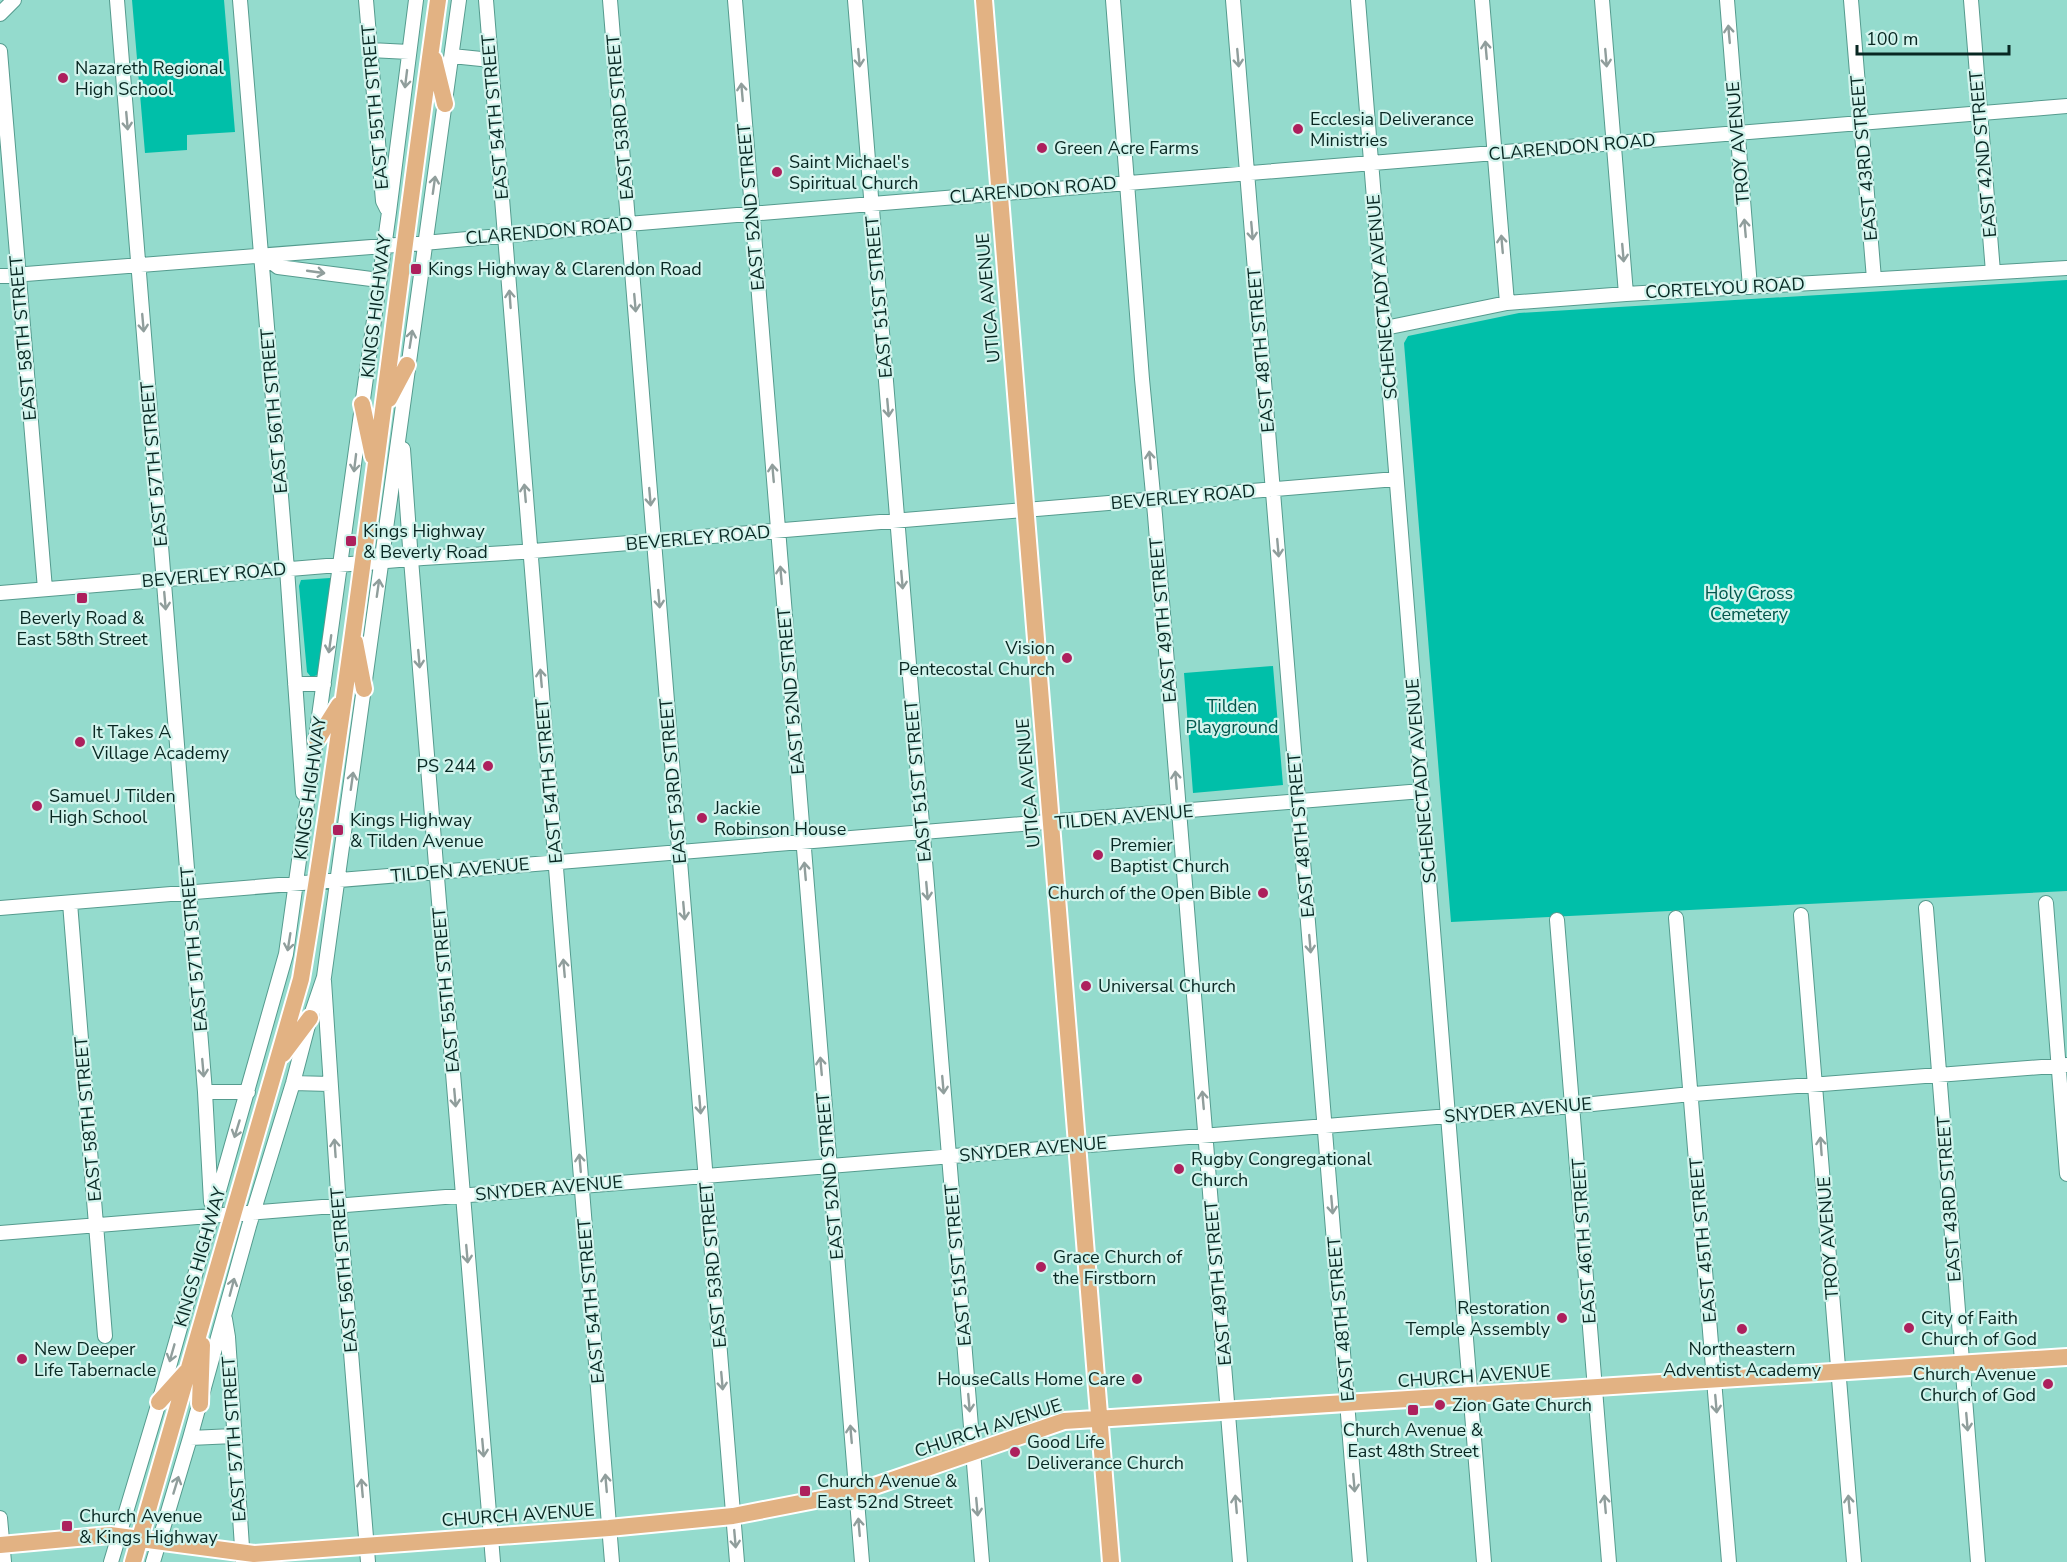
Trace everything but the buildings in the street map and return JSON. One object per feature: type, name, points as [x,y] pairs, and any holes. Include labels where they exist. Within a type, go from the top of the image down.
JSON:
[{"type":"main road","name":"KINGS HIGHWAY","points":[[133,1562],[301,979],[317,882],[384,408],[403,244],[438,0]]},
{"type":"main road","name":"UTICA AVENUE","points":[[984,0],[1111,1562]]},
{"type":"main road","points":[[431,49],[445,104]]},
{"type":"main road","points":[[384,408],[407,365]]},
{"type":"main road","points":[[362,404],[375,467]]},
{"type":"main road","points":[[352,627],[364,689]]},
{"type":"main road","points":[[317,740],[342,699]]},
{"type":"main road","points":[[277,1062],[310,1018]]},
{"type":"main road","points":[[200,1404],[203,1318]]},
{"type":"main road","name":"CHURCH AVENUE","points":[[1,1544],[110,1535],[159,1541],[243,1557],[254,1554],[368,1554],[491,1537],[734,1516],[857,1492],[1064,1421],[2067,1357]]},
{"type":"main road","points":[[159,1402],[188,1370]]},
{"type":"street","points":[[0,14],[14,0]]},
{"type":"street","name":"EAST 57TH STREET","points":[[117,0],[205,1092],[211,1216]]},
{"type":"street","name":"EAST 56TH STREET","points":[[240,0],[287,569],[305,822]]},
{"type":"street","name":"EAST 55TH STREET","points":[[366,0],[383,201],[389,212]]},
{"type":"street","name":"KINGS HIGHWAY","points":[[111,1562],[159,1402],[286,954],[341,565],[416,0]]},
{"type":"street","points":[[153,1562],[253,1212],[324,977],[459,0]]},
{"type":"street","name":"EAST 54TH STREET","points":[[486,0],[612,1562]]},
{"type":"street","name":"EAST 53RD STREET","points":[[610,0],[737,1562]]},
{"type":"street","name":"EAST 52ND STREET","points":[[735,0],[862,1562]]},
{"type":"street","name":"EAST 51ST STREET","points":[[855,0],[982,1562]]},
{"type":"street","name":"EAST 49TH STREET","points":[[1113,0],[1142,379],[1240,1562]]},
{"type":"street","name":"EAST 48TH STREET","points":[[1233,0],[1360,1562]]},
{"type":"street","name":"SCHENECTADY AVENUE","points":[[1358,0],[1485,1562]]},
{"type":"street","points":[[1482,0],[1507,303]]},
{"type":"street","points":[[1602,0],[1626,294]]},
{"type":"street","name":"TROY AVENUE","points":[[1726,0],[1750,286]]},
{"type":"street","name":"EAST 43RD STREET","points":[[1851,0],[1874,279]]},
{"type":"street","name":"EAST 42ND STREET","points":[[1971,0],[1993,272]]},
{"type":"street","points":[[370,50],[409,52]]},
{"type":"street","name":"EAST 58TH STREET","points":[[0,51],[45,589]]},
{"type":"street","points":[[452,56],[491,60]]},
{"type":"street","name":"CLARENDON ROAD","points":[[0,276],[426,243],[871,203],[2067,106]]},
{"type":"street","points":[[262,255],[278,267],[379,280]]},
{"type":"street","name":"CORTELYOU ROAD","points":[[1385,328],[1507,303],[1750,286],[2067,268]]},
{"type":"street","name":"EAST 55TH STREET","points":[[402,417],[411,559],[493,1562]]},
{"type":"street","name":"BEVERLEY ROAD","points":[[0,593],[1396,479]]},
{"type":"street","points":[[295,684],[324,684]]},
{"type":"street","name":"TILDEN AVENUE","points":[[0,908],[1422,791]]},
{"type":"street","name":"EAST 58TH STREET","points":[[70,903],[105,1336]]},
{"type":"street","points":[[2046,903],[2063,1066],[2067,1174]]},
{"type":"street","name":"EAST 43RD STREET","points":[[1926,908],[1978,1562]]},
{"type":"street","name":"TROY AVENUE","points":[[1801,915],[1854,1562]]},
{"type":"street","name":"EAST 45TH STREET","points":[[1676,918],[1729,1562]]},
{"type":"street","name":"EAST 46TH STREET","points":[[1557,920],[1609,1562]]},
{"type":"street","name":"EAST 56TH STREET","points":[[324,977],[339,1206],[368,1554]]},
{"type":"street","name":"SNYDER AVENUE","points":[[0,1233],[1573,1106],[1691,1094],[2063,1066]]},
{"type":"street","points":[[293,1083],[330,1084]]},
{"type":"street","points":[[205,1092],[248,1092]]},
{"type":"street","name":"EAST 57TH STREET","points":[[224,1316],[228,1337],[243,1557]]},
{"type":"street","points":[[190,1438],[234,1436]]},
{"type":"street","points":[[0,1518],[4,1562]]},
{"type":"green space","points":[[132,0],[224,0],[235,132],[187,135],[187,150],[145,153]]},
{"type":"green space","name":"Holy Cross Cemetery","points":[[2067,280],[2067,891],[1451,922],[1404,343],[1408,336],[1519,313]]},
{"type":"green space","points":[[333,579],[318,675],[311,677],[307,672],[299,586],[301,580]]},
{"type":"green space","name":"Tilden Playground","points":[[1273,666],[1283,785],[1193,793],[1184,673]]},
{"type":"place","name":"Nazareth Regional High School","points":[[63,78]]},
{"type":"place","name":"Ecclesia Deliverance Ministries","points":[[1298,129]]},
{"type":"place","name":"Green Acre Farms","points":[[1042,148]]},
{"type":"place","name":"Saint Michael's Spiritual Church","points":[[777,172]]},
{"type":"place","name":"Kings Highway & Clarendon Road","points":[[416,269]]},
{"type":"place","name":"Kings Highway & Beverly Road","points":[[351,541]]},
{"type":"place","name":"Beverly Road & East 58th Street","points":[[82,598]]},
{"type":"place","name":"Vision Pentecostal Church","points":[[1067,658]]},
{"type":"place","name":"It Takes A Village Academy","points":[[80,742]]},
{"type":"place","name":"PS 244","points":[[488,766]]},
{"type":"place","name":"Samuel J Tilden High School","points":[[37,806]]},
{"type":"place","name":"Jackie Robinson House","points":[[702,818]]},
{"type":"place","name":"Kings Highway & Tilden Avenue","points":[[338,830]]},
{"type":"place","name":"Premier Baptist Church","points":[[1098,855]]},
{"type":"place","name":"Church of the Open Bible","points":[[1263,893]]},
{"type":"place","name":"Universal Church","points":[[1086,986]]},
{"type":"place","name":"Rugby Congregational Church","points":[[1179,1169]]},
{"type":"place","name":"Grace Church of the Firstborn","points":[[1041,1267]]},
{"type":"place","name":"Restoration Temple Assembly","points":[[1562,1318]]},
{"type":"place","name":"City of Faith Church of God","points":[[1909,1328]]},
{"type":"place","name":"Northeastern Adventist Academy","points":[[1742,1329]]},
{"type":"place","name":"New Deeper Life Tabernacle","points":[[22,1359]]},
{"type":"place","name":"HouseCalls Home Care","points":[[1137,1379]]},
{"type":"place","name":"Church Avenue Church of God","points":[[2048,1384]]},
{"type":"place","name":"Zion Gate Church","points":[[1440,1405]]},
{"type":"place","name":"Church Avenue & East 48th Street","points":[[1413,1410]]},
{"type":"place","name":"Good Life Deliverance Church","points":[[1015,1452]]},
{"type":"place","name":"Church Avenue & East 52nd Street","points":[[805,1491]]},
{"type":"place","name":"Church Avenue & Kings Highway","points":[[67,1526]]}]
